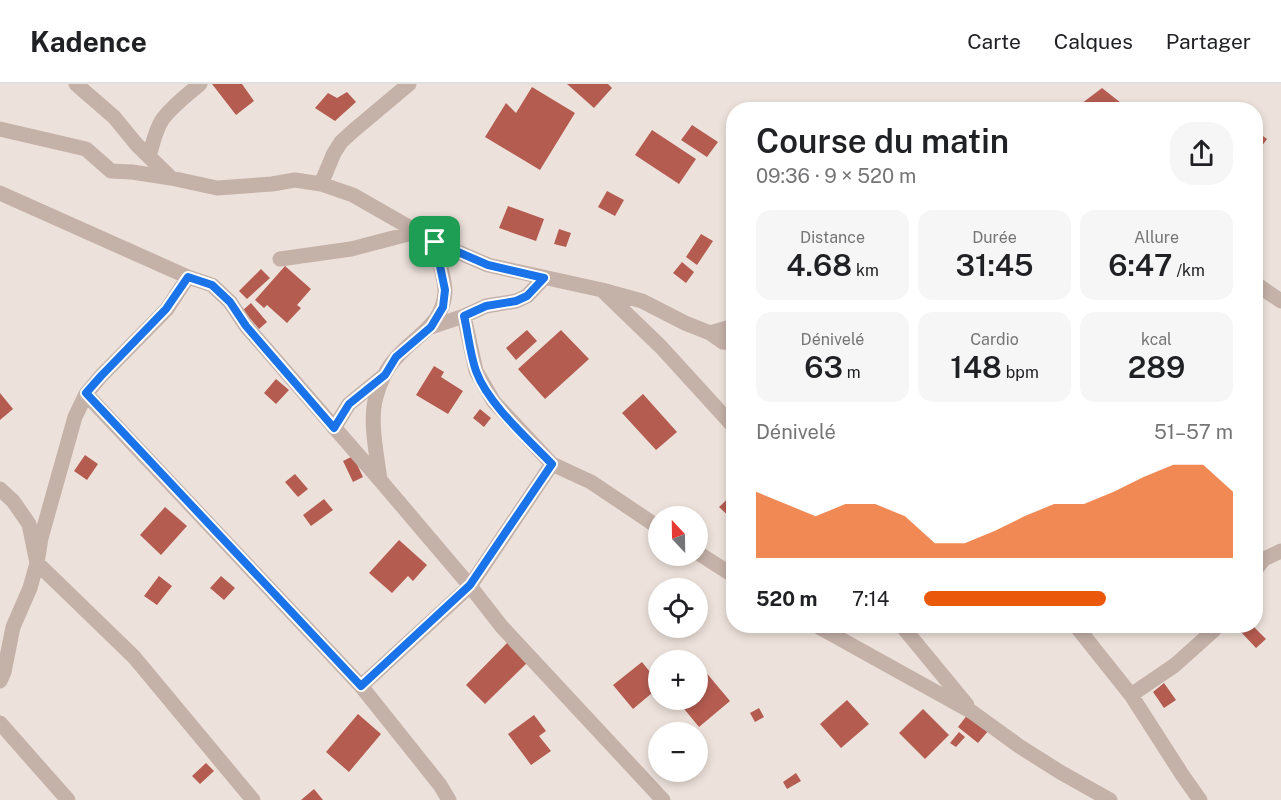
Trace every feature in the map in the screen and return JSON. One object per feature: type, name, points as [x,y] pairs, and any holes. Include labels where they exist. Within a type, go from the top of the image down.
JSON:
[{"type":"street","points":[[76,84],[114,117],[137,145],[171,178]]},
{"type":"street","points":[[149,156],[163,119],[200,84]]},
{"type":"street","points":[[321,183],[341,142],[410,84]]},
{"type":"street","points":[[0,129],[86,148],[111,171],[171,178],[217,188],[295,180],[321,183],[353,195],[435,242],[488,265],[642,301],[726,342]]},
{"type":"street","points":[[0,193],[188,277],[212,285],[230,302],[246,326],[470,585],[502,627],[663,800]]},
{"type":"street","points":[[280,259],[351,249],[416,232]]},
{"type":"street","points":[[380,480],[374,426],[375,399],[396,357],[431,327],[443,307],[445,290],[435,242]]},
{"type":"street","points":[[0,681],[13,627],[30,588],[41,538],[75,417],[86,393],[166,309],[188,277]]},
{"type":"street","points":[[431,327],[486,306],[516,301],[527,296],[544,278]]},
{"type":"street","points":[[1263,289],[1281,301]]},
{"type":"street","points":[[602,290],[662,347],[726,418]]},
{"type":"street","points":[[464,316],[476,370],[494,402],[552,464],[591,482],[648,520]]},
{"type":"street","points":[[710,333],[726,328]]},
{"type":"street","points":[[334,428],[349,404],[385,375]]},
{"type":"street","points":[[86,393],[361,686],[440,784],[449,800]]},
{"type":"street","points":[[361,686],[470,585],[552,464]]},
{"type":"street","points":[[0,489],[13,501],[29,524],[37,563],[134,657],[253,800]]},
{"type":"street","points":[[1263,561],[1281,551]]},
{"type":"street","points":[[708,559],[726,571]]},
{"type":"street","points":[[830,633],[972,712],[1019,746],[1110,800]]},
{"type":"street","points":[[908,633],[972,712]]},
{"type":"street","points":[[1082,633],[1131,695],[1200,800]]},
{"type":"street","points":[[1131,695],[1175,665],[1211,633]]},
{"type":"street","points":[[0,723],[68,800]]},
{"type":"building","points":[[212,84],[242,84],[254,101],[236,115]]},
{"type":"building","points":[[567,84],[608,84],[612,88],[594,108]]},
{"type":"building","points":[[532,87],[575,113],[540,170],[485,137],[506,103],[516,113]]},
{"type":"building","points":[[1102,88],[1120,102],[1084,102]]},
{"type":"building","points":[[347,92],[356,102],[335,121],[315,108],[328,93],[337,98]]},
{"type":"building","points":[[692,125],[718,142],[707,157],[681,140]]},
{"type":"building","points":[[652,130],[696,159],[679,184],[635,155]]},
{"type":"building","points":[[607,191],[624,200],[615,216],[598,207]]},
{"type":"building","points":[[508,206],[544,219],[536,241],[499,228]]},
{"type":"building","points":[[559,229],[571,233],[566,247],[554,244]]},
{"type":"building","points":[[701,234],[713,241],[697,265],[686,257]]},
{"type":"building","points":[[682,262],[694,272],[686,283],[673,273]]},
{"type":"building","points":[[285,266],[311,289],[297,305],[301,308],[287,323],[267,305],[264,308],[255,300]]},
{"type":"building","points":[[261,269],[270,278],[247,299],[239,291]]},
{"type":"building","points":[[251,303],[267,322],[259,329],[243,310]]},
{"type":"building","points":[[527,330],[537,341],[516,360],[506,348]]},
{"type":"building","points":[[561,330],[589,359],[545,399],[518,369]]},
{"type":"building","points":[[434,366],[444,372],[441,377],[463,391],[448,414],[416,395]]},
{"type":"building","points":[[276,379],[289,390],[276,404],[264,393]]},
{"type":"building","points":[[0,393],[13,409],[0,420]]},
{"type":"building","points":[[643,394],[677,432],[656,450],[622,413]]},
{"type":"building","points":[[480,409],[491,418],[484,427],[473,418]]},
{"type":"building","points":[[85,455],[98,464],[87,480],[74,471]]},
{"type":"building","points":[[353,456],[363,477],[353,482],[343,461]]},
{"type":"building","points":[[295,474],[308,489],[298,497],[285,482]]},
{"type":"building","points":[[324,499],[333,510],[311,526],[303,515]]},
{"type":"building","points":[[726,500],[726,514],[719,507]]},
{"type":"building","points":[[165,507],[187,526],[161,555],[140,535]]},
{"type":"building","points":[[399,540],[427,565],[413,581],[408,576],[392,593],[369,573]]},
{"type":"building","points":[[159,576],[172,586],[157,605],[144,596]]},
{"type":"building","points":[[221,576],[235,588],[224,600],[210,588]]},
{"type":"building","points":[[1242,633],[1260,633],[1266,639],[1256,648]]},
{"type":"building","points":[[508,642],[528,662],[485,704],[466,685]]},
{"type":"building","points":[[642,662],[648,670],[648,696],[633,709],[613,685]]},
{"type":"building","points":[[708,675],[730,701],[705,722],[695,722],[685,710],[708,710]]},
{"type":"building","points":[[1164,683],[1176,700],[1164,708],[1153,692]]},
{"type":"building","points":[[847,700],[869,724],[841,748],[820,724]]},
{"type":"building","points":[[759,708],[764,717],[755,722],[750,713]]},
{"type":"building","points":[[923,709],[949,735],[925,759],[899,733]]},
{"type":"building","points":[[358,714],[381,734],[349,772],[326,752]]},
{"type":"building","points":[[968,714],[989,730],[978,743],[958,727]]},
{"type":"building","points":[[534,715],[546,731],[539,736],[551,751],[531,765],[508,734]]},
{"type":"building","points":[[959,732],[965,737],[956,747],[950,743]]},
{"type":"building","points":[[206,763],[214,771],[200,784],[192,776]]},
{"type":"building","points":[[796,773],[801,781],[787,789],[783,782]]},
{"type":"building","points":[[314,789],[323,800],[301,800]]},
{"type":"route","points":[[435,242],[488,265],[544,278],[527,296],[516,301],[486,306],[464,316],[476,370],[484,387],[494,402],[552,464],[470,585],[361,686],[86,393],[166,309],[188,277],[212,285],[230,302],[246,326],[334,428],[349,404],[385,375],[396,357],[431,327],[443,307],[445,290],[435,242]]}]
